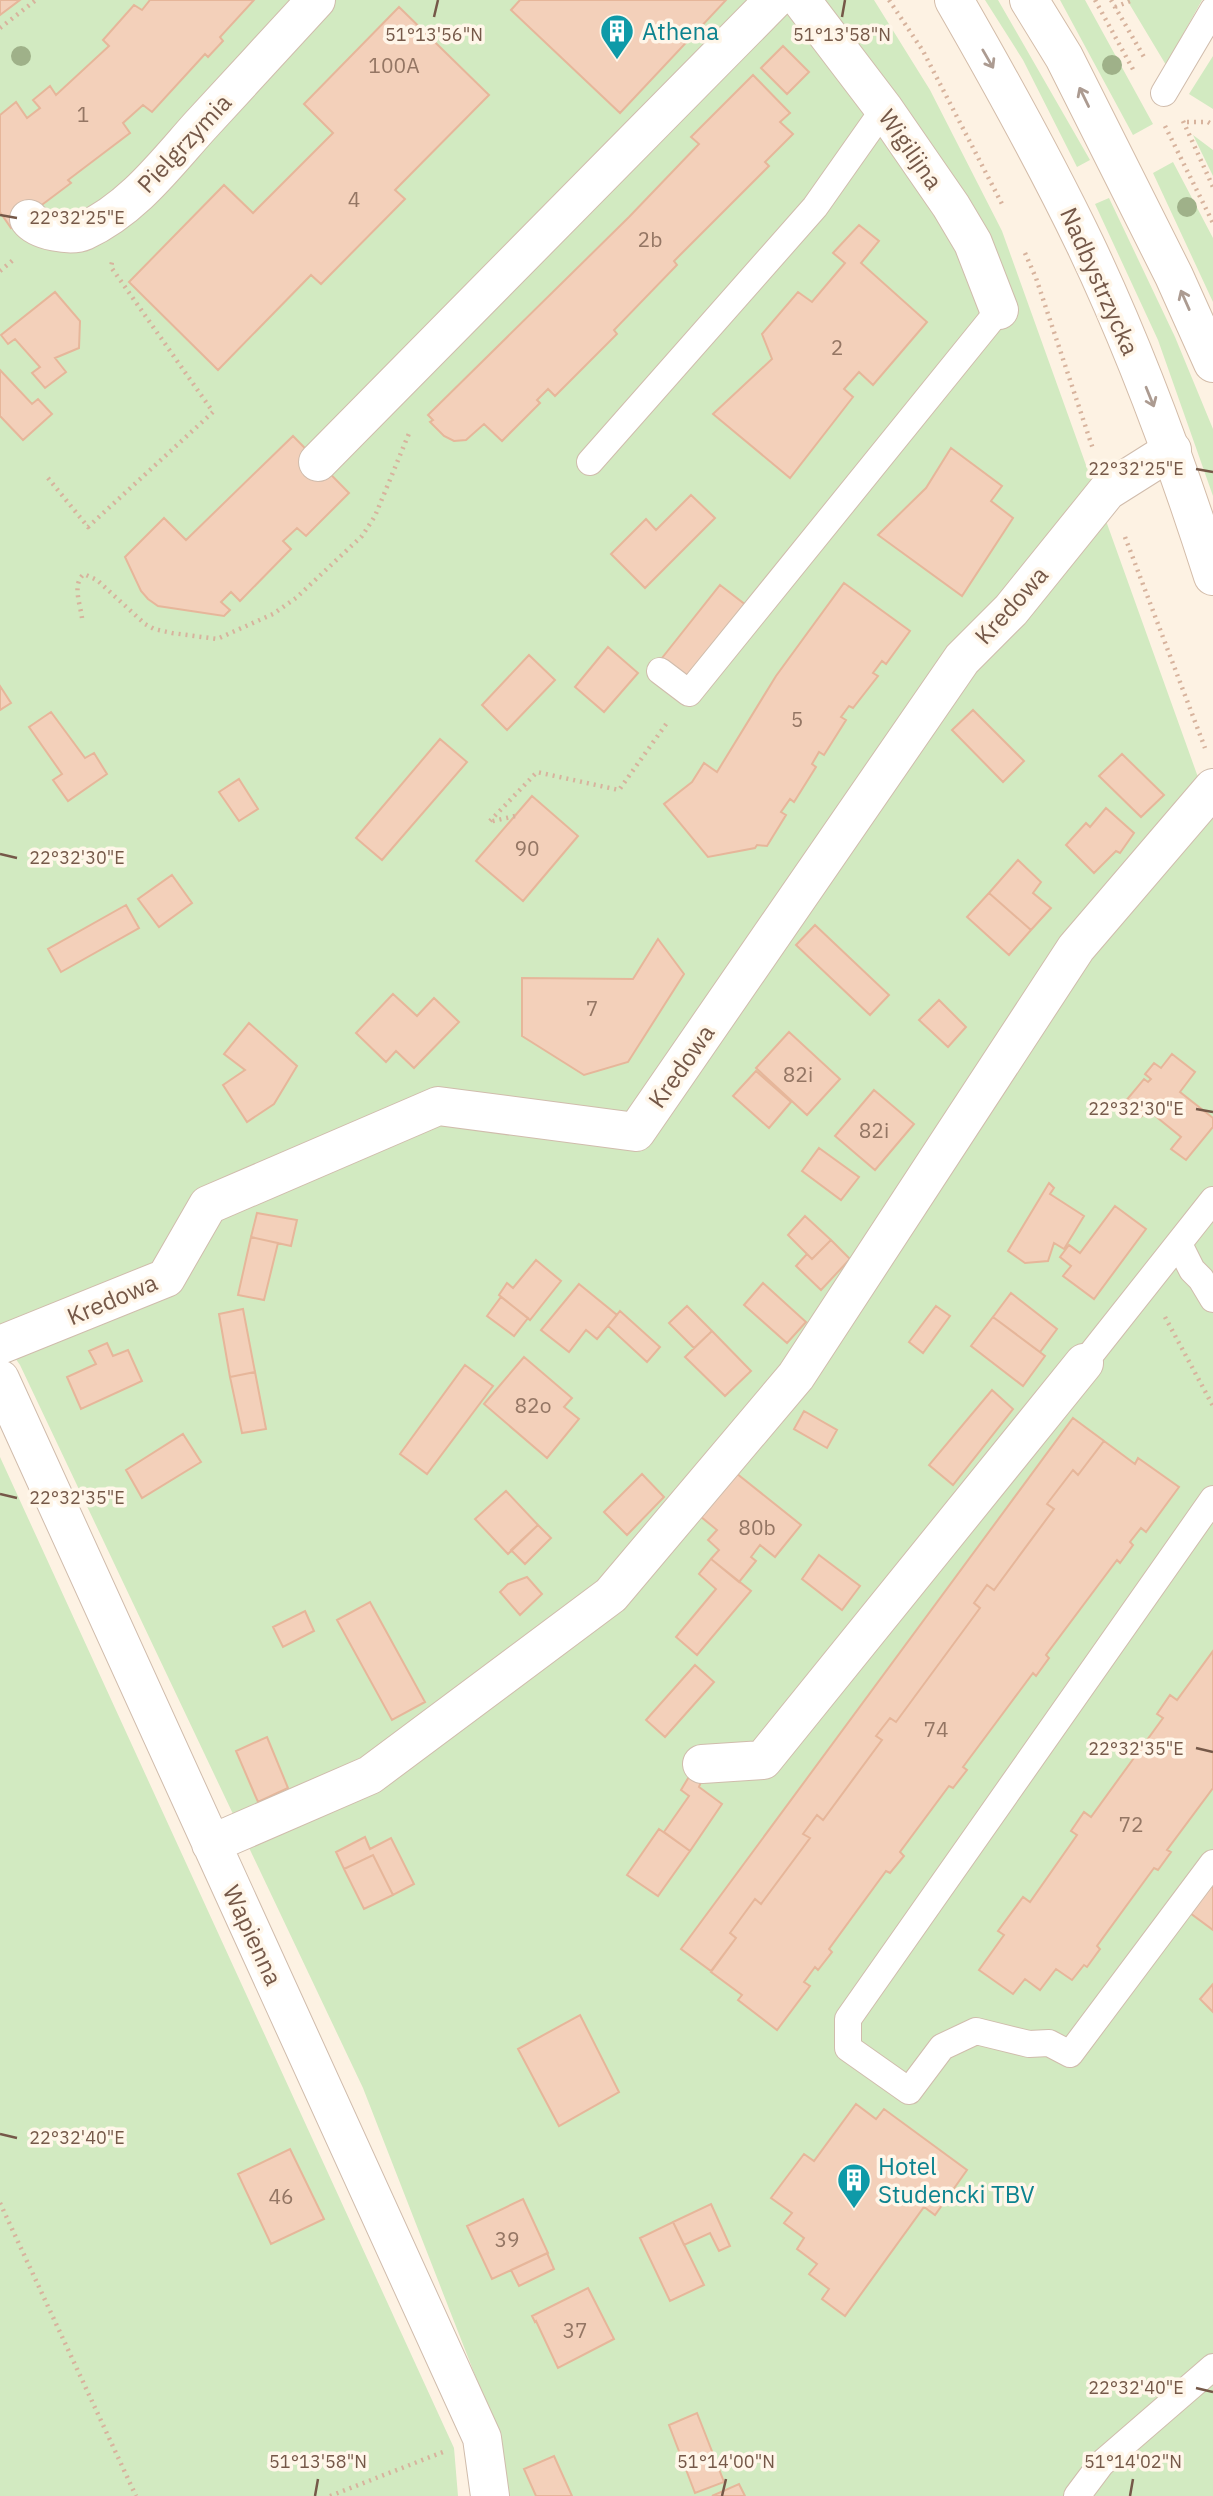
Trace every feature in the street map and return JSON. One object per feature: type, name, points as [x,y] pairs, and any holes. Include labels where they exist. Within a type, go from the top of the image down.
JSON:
[{"type":"street","name":"Pielgrzymia","points":[[29,219],[49,231],[80,233],[110,217],[143,189],[316,0]]},
{"type":"street","points":[[318,462],[774,0]]},
{"type":"street","name":"Wigilijna","points":[[801,0],[884,109],[951,205],[973,243],[999,310]]},
{"type":"street","name":"Nadbystrzycka","points":[[954,0],[1001,83],[1086,247],[1172,450],[1213,576]]},
{"type":"street","points":[[1029,0],[1064,57],[1174,276],[1213,363]]},
{"type":"street","name":"Kredowa","points":[[0,1345],[166,1278],[208,1206],[438,1106],[635,1132],[962,659],[1011,610],[1107,491],[1172,450]]},
{"type":"street","points":[[211,1844],[370,1775],[611,1595],[796,1376],[1076,948],[1211,773]]},
{"type":"street","points":[[702,1764],[763,1760],[1084,1363]]},
{"type":"street","name":"Wapienna","points":[[0,1379],[482,2438],[490,2496]]},
{"type":"lane","points":[[1164,93],[1213,10]]},
{"type":"lane","points":[[590,462],[815,207],[884,109]]},
{"type":"lane","points":[[660,671],[688,693],[999,310]]},
{"type":"lane","points":[[1084,1363],[1213,1200]]},
{"type":"lane","points":[[1179,1244],[1192,1270],[1213,1299]]},
{"type":"lane","points":[[1213,1499],[848,2019],[848,2048],[909,2091],[942,2047],[976,2031],[1029,2044],[1049,2043],[1070,2054],[1213,1863]]},
{"type":"lane","points":[[1077,2496],[1101,2464],[1213,2367]]},
{"type":"path","points":[[0,28],[36,0]]},
{"type":"path","points":[[888,0],[923,51],[1006,212]]},
{"type":"path","points":[[1115,7],[1133,0]]},
{"type":"path","points":[[1183,122],[1208,122],[1213,125]]},
{"type":"path","points":[[1022,246],[1036,278],[1107,491],[1211,773]]},
{"type":"path","points":[[48,478],[88,527],[213,412],[111,267],[113,253]]},
{"type":"path","points":[[82,618],[77,584],[83,574],[97,580],[145,624],[172,633],[217,639],[273,614],[296,598],[362,536],[374,516],[403,444],[415,422]]},
{"type":"path","points":[[515,816],[489,822],[537,772],[620,790],[688,693]]},
{"type":"path","points":[[1192,1270],[1158,1305],[1213,1406]]},
{"type":"path","points":[[0,2203],[136,2496]]},
{"type":"path","points":[[330,2496],[454,2448]]},
{"type":"green space","points":[[0,0],[874,0],[930,90],[1002,231],[1213,819],[1213,2496],[504,2496],[496,2429],[363,2088],[20,1365],[0,1336]]},
{"type":"green space","points":[[985,0],[998,0],[1090,160],[1077,167],[1023,60]]},
{"type":"green space","points":[[1060,0],[1085,0],[1153,124],[1133,135]]},
{"type":"green space","points":[[1127,0],[1202,0],[1166,65]]},
{"type":"green space","points":[[1213,56],[1213,109],[1189,94]]},
{"type":"green space","points":[[1193,135],[1213,150],[1213,176]]},
{"type":"green space","points":[[1173,162],[1213,238],[1213,302],[1153,173]]},
{"type":"green space","points":[[1109,198],[1175,337],[1213,429],[1213,496],[1158,340],[1095,204]]},
{"type":"green space","points":[[0,1457],[454,2448],[458,2496],[0,2496]]},
{"type":"building","points":[[0,0],[20,0],[0,15]]},
{"type":"building","points":[[150,0],[254,0],[220,37],[223,41],[208,57],[205,54],[152,112],[143,105],[123,123],[130,133],[68,180],[71,183],[11,228],[0,212],[0,115],[16,102],[27,118],[40,108],[33,100],[50,86],[56,95],[109,46],[103,40],[134,5],[142,10]]},
{"type":"building","name":"Athena","points":[[520,0],[726,0],[620,113],[511,10]]},
{"type":"building","points":[[399,7],[489,95],[395,190],[405,199],[321,284],[311,275],[218,370],[129,282],[224,185],[253,213],[333,133],[304,104]]},
{"type":"building","points":[[783,46],[809,72],[787,94],[761,68]]},
{"type":"building","points":[[753,75],[790,113],[780,122],[793,134],[765,162],[769,166],[674,261],[677,265],[614,330],[617,334],[555,396],[548,389],[537,400],[540,403],[502,441],[484,424],[466,440],[454,441],[444,436],[430,422],[433,420],[428,415],[629,217],[699,144],[691,137]]},
{"type":"building","points":[[859,225],[879,241],[861,263],[927,322],[873,385],[859,372],[844,389],[853,397],[790,478],[713,414],[772,359],[762,334],[798,292],[812,302],[845,263],[833,253]]},
{"type":"building","points":[[55,292],[80,321],[79,348],[55,358],[66,372],[45,388],[32,373],[40,367],[15,339],[8,344],[1,335]]},
{"type":"building","points":[[0,370],[32,404],[38,399],[52,414],[23,440],[0,416]]},
{"type":"building","points":[[293,436],[349,493],[306,536],[297,528],[283,541],[291,549],[240,601],[231,592],[221,602],[230,610],[224,616],[158,606],[148,599],[141,591],[125,557],[164,518],[186,540]]},
{"type":"building","points":[[951,448],[1002,486],[991,501],[1013,518],[962,596],[878,535],[926,488]]},
{"type":"building","points":[[691,495],[715,518],[645,588],[611,554],[646,519],[656,530]]},
{"type":"building","points":[[844,583],[910,631],[886,664],[882,661],[873,673],[878,676],[853,708],[849,706],[841,717],[846,720],[824,755],[819,752],[812,764],[816,767],[794,802],[790,799],[781,812],[786,815],[767,846],[757,845],[755,848],[708,857],[664,804],[692,782],[704,763],[717,772],[776,676]]},
{"type":"building","points":[[720,585],[751,609],[694,683],[662,658]]},
{"type":"building","points":[[608,647],[638,673],[604,712],[575,687]]},
{"type":"building","points":[[529,655],[555,680],[507,730],[482,705]]},
{"type":"building","points":[[0,686],[11,703],[0,710]]},
{"type":"building","points":[[973,710],[1024,761],[1003,782],[952,730]]},
{"type":"building","points":[[51,712],[85,758],[94,753],[107,774],[68,801],[53,780],[62,774],[29,727]]},
{"type":"building","points":[[440,739],[467,762],[382,860],[356,838]]},
{"type":"building","points":[[1122,754],[1164,795],[1141,817],[1099,776]]},
{"type":"building","points":[[239,779],[258,809],[239,821],[219,792]]},
{"type":"building","points":[[532,796],[578,836],[523,901],[476,861]]},
{"type":"building","points":[[1106,808],[1134,833],[1120,853],[1116,851],[1094,873],[1066,845],[1086,823],[1090,827]]},
{"type":"building","points":[[1018,860],[1041,882],[1033,893],[1051,908],[1031,930],[989,893]]},
{"type":"building","points":[[172,875],[192,903],[159,927],[138,899]]},
{"type":"building","points":[[989,893],[1031,930],[1009,955],[967,917]]},
{"type":"building","points":[[126,905],[139,928],[61,972],[48,949]]},
{"type":"building","points":[[815,925],[889,995],[870,1015],[796,945]]},
{"type":"building","points":[[658,939],[684,974],[628,1062],[584,1075],[522,1036],[522,978],[633,979]]},
{"type":"building","points":[[393,994],[417,1016],[434,998],[459,1022],[414,1068],[396,1051],[386,1062],[356,1033]]},
{"type":"building","points":[[939,1000],[966,1027],[948,1047],[919,1020]]},
{"type":"building","points":[[249,1023],[297,1066],[274,1104],[247,1122],[223,1085],[245,1070],[224,1054]]},
{"type":"building","points":[[789,1032],[840,1079],[807,1115],[756,1068]]},
{"type":"building","points":[[1172,1054],[1195,1072],[1180,1092],[1213,1118],[1213,1127],[1186,1160],[1171,1149],[1181,1137],[1148,1110],[1141,1117],[1124,1103],[1144,1079],[1148,1082],[1151,1079],[1145,1074],[1154,1063],[1161,1068]]},
{"type":"building","points":[[756,1071],[791,1102],[769,1128],[733,1096]]},
{"type":"building","points":[[874,1090],[914,1124],[875,1170],[835,1136]]},
{"type":"building","points":[[819,1148],[859,1177],[841,1200],[802,1171]]},
{"type":"building","points":[[1049,1183],[1054,1188],[1050,1194],[1084,1216],[1064,1249],[1054,1243],[1048,1261],[1025,1263],[1008,1251]]},
{"type":"building","points":[[1115,1206],[1146,1229],[1094,1299],[1063,1276],[1071,1266],[1060,1257],[1069,1245],[1080,1253]]},
{"type":"building","points":[[257,1213],[297,1220],[291,1246],[251,1237]]},
{"type":"building","points":[[805,1216],[831,1240],[812,1259],[788,1235]]},
{"type":"building","points":[[251,1237],[278,1243],[264,1300],[238,1295]]},
{"type":"building","points":[[831,1240],[850,1259],[821,1290],[796,1266],[807,1254],[812,1259]]},
{"type":"building","points":[[536,1260],[561,1281],[530,1320],[499,1295],[507,1283],[513,1288]]},
{"type":"building","points":[[763,1283],[806,1322],[787,1343],[744,1305]]},
{"type":"building","points":[[579,1284],[617,1315],[597,1339],[586,1330],[569,1352],[541,1330]]},
{"type":"building","points":[[1011,1293],[1057,1329],[1040,1352],[993,1317]]},
{"type":"building","points":[[501,1297],[528,1318],[514,1336],[487,1316]]},
{"type":"building","points":[[687,1306],[712,1331],[694,1348],[669,1323]]},
{"type":"building","points":[[936,1306],[950,1316],[923,1353],[909,1342]]},
{"type":"building","points":[[243,1309],[255,1372],[230,1377],[219,1314]]},
{"type":"building","points":[[620,1311],[660,1347],[647,1362],[608,1326]]},
{"type":"building","points":[[993,1317],[1045,1356],[1023,1386],[971,1346]]},
{"type":"building","points":[[712,1331],[751,1371],[725,1396],[685,1357]]},
{"type":"building","points":[[107,1343],[113,1356],[128,1350],[142,1381],[81,1409],[67,1377],[96,1364],[89,1351]]},
{"type":"building","points":[[524,1357],[572,1398],[564,1407],[579,1419],[547,1458],[484,1404]]},
{"type":"building","points":[[465,1365],[493,1386],[427,1474],[400,1454]]},
{"type":"building","points":[[255,1372],[266,1429],[242,1433],[230,1377]]},
{"type":"building","points":[[992,1390],[1013,1409],[953,1485],[929,1465]]},
{"type":"building","points":[[804,1411],[837,1430],[827,1448],[794,1429]]},
{"type":"building","points":[[1073,1418],[1104,1441],[1078,1475],[1073,1470],[1047,1504],[1054,1509],[994,1590],[987,1585],[974,1603],[980,1608],[896,1722],[890,1718],[876,1736],[882,1740],[823,1820],[817,1815],[803,1834],[810,1838],[761,1904],[755,1899],[730,1933],[736,1938],[711,1971],[681,1949]]},
{"type":"building","points":[[183,1434],[201,1462],[142,1498],[126,1470]]},
{"type":"building","points":[[1104,1441],[1135,1464],[1138,1458],[1179,1487],[1146,1532],[1141,1528],[1130,1542],[1133,1545],[1120,1563],[1117,1560],[1046,1655],[1049,1658],[1036,1676],[1033,1673],[963,1767],[967,1770],[953,1788],[949,1786],[900,1852],[904,1856],[890,1873],[886,1871],[829,1949],[832,1952],[818,1970],[815,1967],[804,1982],[810,1986],[777,2030],[738,2000],[742,1995],[711,1972],[736,1938],[730,1933],[755,1899],[761,1904],[810,1838],[803,1834],[817,1815],[823,1820],[882,1740],[876,1736],[890,1718],[896,1722],[980,1608],[974,1603],[987,1585],[994,1590],[1054,1509],[1047,1504],[1073,1470],[1078,1475]]},
{"type":"building","points":[[736,1473],[801,1525],[775,1557],[760,1545],[751,1557],[756,1561],[739,1582],[711,1559],[719,1550],[708,1540],[717,1530],[700,1516]]},
{"type":"building","points":[[642,1474],[664,1497],[627,1535],[604,1512]]},
{"type":"building","points":[[506,1491],[538,1525],[508,1554],[475,1519]]},
{"type":"building","points":[[538,1525],[551,1538],[525,1564],[511,1550]]},
{"type":"building","points":[[819,1555],[860,1586],[842,1610],[802,1579]]},
{"type":"building","points":[[711,1559],[751,1591],[697,1655],[676,1637],[716,1589],[699,1574]]},
{"type":"building","points":[[527,1577],[542,1594],[520,1615],[500,1592],[508,1584]]},
{"type":"building","points":[[370,1602],[425,1702],[392,1720],[337,1620]]},
{"type":"building","points":[[305,1611],[314,1631],[283,1647],[273,1627]]},
{"type":"building","points":[[1213,1651],[1213,1788],[1167,1850],[1171,1852],[1158,1870],[1154,1868],[1097,1946],[1100,1949],[1087,1967],[1084,1965],[1072,1980],[1056,1969],[1040,1990],[1025,1979],[1013,1994],[979,1970],[1004,1935],[998,1931],[1023,1897],[1030,1902],[1077,1835],[1071,1831],[1084,1812],[1091,1817],[1163,1718],[1157,1714],[1170,1695],[1177,1700]]},
{"type":"building","points":[[695,1665],[714,1682],[665,1737],[646,1720]]},
{"type":"building","points":[[267,1737],[288,1788],[258,1802],[236,1751]]},
{"type":"building","points":[[690,1775],[701,1782],[699,1787],[722,1804],[690,1851],[664,1832],[689,1796],[681,1790]]},
{"type":"building","points":[[659,1829],[690,1851],[658,1896],[627,1875]]},
{"type":"building","points":[[365,1837],[370,1849],[391,1838],[414,1884],[393,1895],[373,1855],[344,1869],[336,1852]]},
{"type":"building","points":[[373,1855],[393,1895],[364,1909],[344,1869]]},
{"type":"building","points":[[1210,1886],[1213,1888],[1213,1930],[1190,1913]]},
{"type":"building","points":[[1213,1984],[1213,2012],[1200,1999]]},
{"type":"building","points":[[580,2015],[619,2092],[559,2126],[518,2049]]},
{"type":"building","name":"Hotel Studencki TBV","points":[[856,2104],[876,2119],[884,2109],[967,2170],[935,2215],[924,2207],[845,2316],[822,2299],[829,2289],[809,2274],[817,2264],[797,2249],[804,2238],[784,2223],[792,2213],[771,2198],[804,2154],[814,2161]]},
{"type":"building","points":[[290,2149],[324,2219],[271,2244],[238,2174]]},
{"type":"building","points":[[523,2199],[548,2253],[492,2279],[467,2226]]},
{"type":"building","points":[[711,2204],[730,2246],[719,2251],[710,2233],[684,2245],[673,2222]]},
{"type":"building","points":[[673,2222],[704,2285],[670,2301],[640,2238]]},
{"type":"building","points":[[547,2253],[554,2269],[519,2286],[511,2270]]},
{"type":"building","points":[[588,2288],[614,2339],[558,2368],[532,2316]]},
{"type":"building","points":[[697,2413],[724,2482],[695,2493],[669,2425]]},
{"type":"building","points":[[554,2456],[572,2496],[536,2496],[524,2469]]},
{"type":"building","points":[[739,2484],[745,2496],[712,2496]]},
{"type":"place","name":"Athena","points":[[617,61]]},
{"type":"place","name":"Hotel Studencki TBV","points":[[854,2210]]}]
